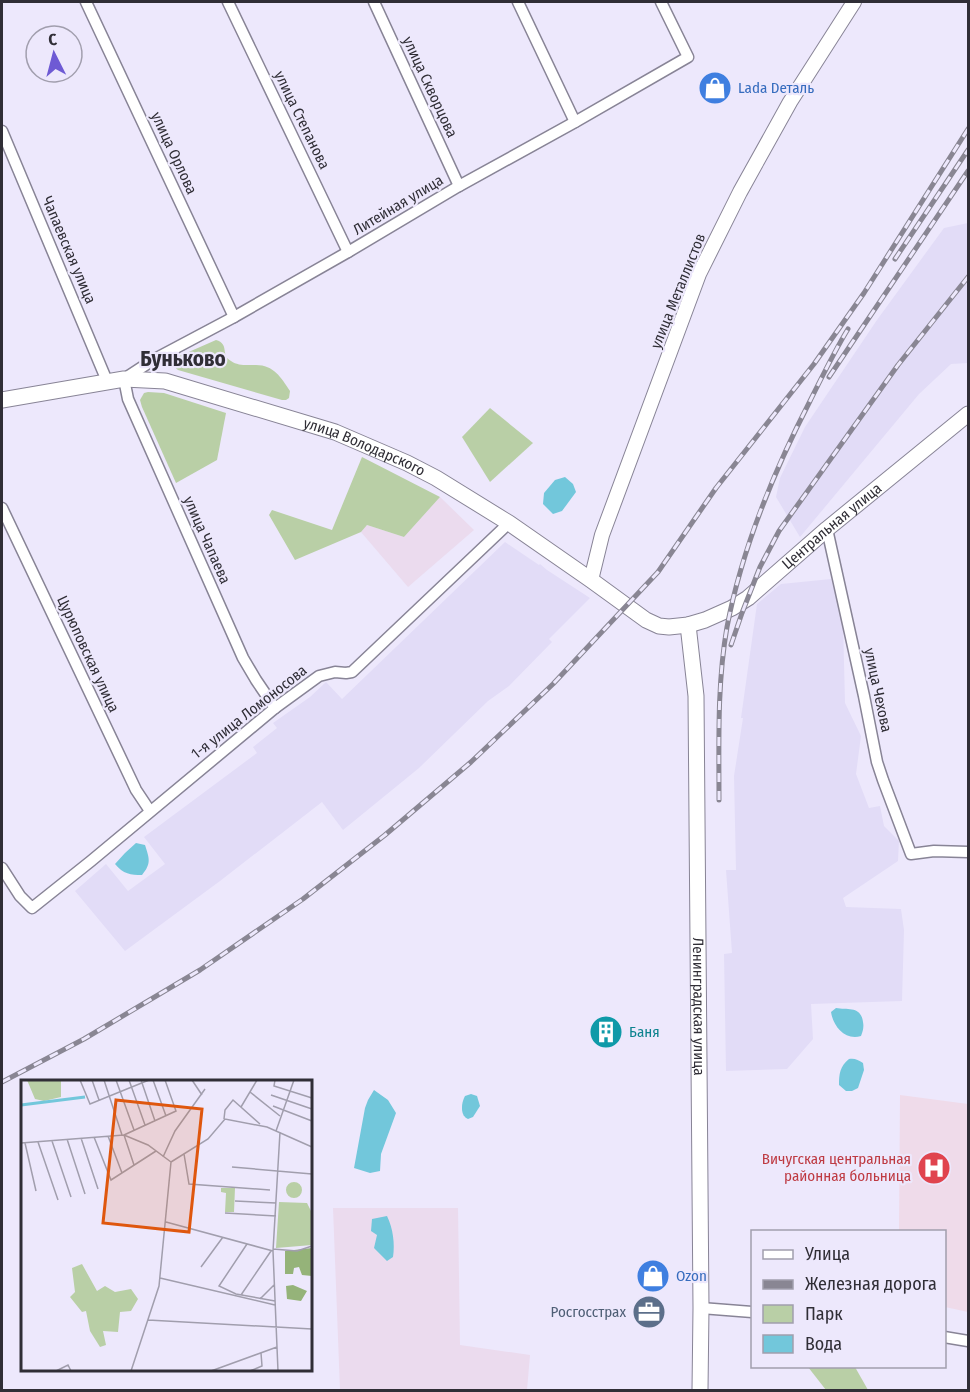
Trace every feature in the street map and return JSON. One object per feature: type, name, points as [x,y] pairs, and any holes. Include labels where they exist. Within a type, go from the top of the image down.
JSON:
[{"type":"main road","name":"улица Володарского","points":[[2,400],[124,379],[165,381],[335,432],[436,478],[509,524],[646,620],[659,626],[688,625]]},
{"type":"main road","name":"Центральная улица","points":[[688,625],[732,608],[748,598],[827,529],[969,414]]},
{"type":"main road","name":"Ленинградская улица","points":[[688,625],[696,703],[700,1390]]},
{"type":"street","name":"улица Орлова","points":[[86,2],[234,316]]},
{"type":"street","name":"улица Степанова","points":[[228,2],[348,252]]},
{"type":"street","name":"улица Скворцова","points":[[374,2],[459,186]]},
{"type":"street","points":[[518,2],[575,122]]},
{"type":"street","name":"Литейная улица","points":[[124,379],[153,360],[348,252],[459,186],[688,57],[661,2]]},
{"type":"street","name":"улица Металлистов","points":[[591,580],[602,535],[699,274],[740,192],[790,102],[855,2]]},
{"type":"street","name":"Чапаевская улица","points":[[2,131],[107,381]]},
{"type":"street","name":"улица Чапаева","points":[[124,379],[128,399],[243,658],[275,708]]},
{"type":"street","name":"Цурюповская улица","points":[[2,508],[136,790],[150,812]]},
{"type":"street","name":"1-я улица Ломоносова","points":[[2,868],[10,883],[32,908],[275,708],[319,676],[335,672],[352,672],[509,524]]},
{"type":"street","name":"улица Чехова","points":[[827,529],[877,762],[911,854],[934,851],[969,852]]},
{"type":"street","points":[[701,1308],[751,1312]]},
{"type":"street","points":[[946,1337],[969,1341]]},
{"type":"shaded area","points":[[968,223],[968,363],[951,364],[919,394],[800,537],[776,497],[780,478],[805,427],[877,320],[944,228]]},
{"type":"shaded area","points":[[440,497],[474,530],[408,587],[361,532],[367,525],[404,537]]},
{"type":"shaded area","points":[[505,542],[590,598],[549,639],[552,642],[509,686],[488,701],[419,768],[343,830],[322,802],[125,951],[75,891],[106,864],[128,891],[165,864],[144,837],[257,753],[253,747],[277,728],[273,723],[310,697],[326,682],[342,699]]},
{"type":"shaded area","points":[[831,579],[843,622],[845,703],[861,736],[856,774],[869,808],[880,806],[884,826],[899,841],[898,861],[843,898],[846,907],[901,909],[904,930],[902,1001],[811,1004],[813,1039],[787,1069],[726,1071],[724,954],[732,953],[726,870],[736,870],[734,776],[757,604],[781,584]]},
{"type":"shaded area","name":"Вичугская центральная районная больница","points":[[900,1095],[968,1104],[968,1312],[946,1307],[946,1230],[899,1230]]},
{"type":"shaded area","points":[[333,1208],[458,1208],[460,1345],[530,1355],[527,1390],[340,1390]]},
{"type":"green space","points":[[216,340],[223,344],[226,356],[234,363],[261,365],[276,372],[290,391],[289,398],[282,400],[178,370],[175,366],[175,358]]},
{"type":"green space","points":[[144,393],[164,393],[226,413],[217,460],[176,483],[142,407],[140,400]]},
{"type":"green space","points":[[490,408],[533,443],[490,482],[462,437]]},
{"type":"green space","points":[[362,457],[440,497],[404,537],[367,525],[361,532],[295,560],[269,515],[272,510],[332,530]]},
{"type":"green space","points":[[809,1368],[856,1368],[868,1390],[826,1390]]},
{"type":"water","points":[[565,477],[573,484],[576,492],[562,511],[553,514],[543,504],[544,493],[555,480]]},
{"type":"water","points":[[136,843],[145,845],[148,857],[147,867],[142,875],[127,873],[115,864]]},
{"type":"water","points":[[836,1008],[860,1013],[863,1026],[861,1036],[850,1036],[837,1027],[831,1012]]},
{"type":"water","points":[[849,1059],[863,1063],[864,1070],[858,1088],[846,1091],[839,1085],[839,1077],[842,1067]]},
{"type":"water","points":[[374,1090],[388,1100],[396,1113],[381,1154],[380,1171],[370,1173],[354,1168],[365,1108]]},
{"type":"water","points":[[471,1094],[477,1096],[480,1106],[473,1117],[468,1119],[462,1112],[462,1106],[465,1096]]},
{"type":"water","points":[[387,1216],[394,1247],[393,1257],[387,1261],[374,1248],[377,1235],[371,1231],[372,1219]]},
{"type":"railway","points":[[2,1082],[84,1039],[200,970],[303,899],[385,835],[471,762],[553,684],[658,572],[716,488],[814,364],[864,293],[968,129]]},
{"type":"railway","points":[[895,259],[968,150]]},
{"type":"railway","points":[[829,377],[968,171]]},
{"type":"railway","points":[[731,645],[760,567],[779,531],[898,365],[968,277]]},
{"type":"railway","points":[[719,800],[719,713],[724,648],[741,568],[771,483],[796,428],[848,329]]},
{"type":"place","name":"Lada Dеталь","points":[[715,88]]},
{"type":"place","name":"Баня","points":[[606,1032]]},
{"type":"place","name":"Вичугская центральная районная больница","points":[[934,1168]]},
{"type":"place","name":"Ozon","points":[[653,1276]]},
{"type":"place","name":"Росгосстрах","points":[[649,1312]]},
{"type":"district","name":"Буньково","points":[[183,359]]}]
